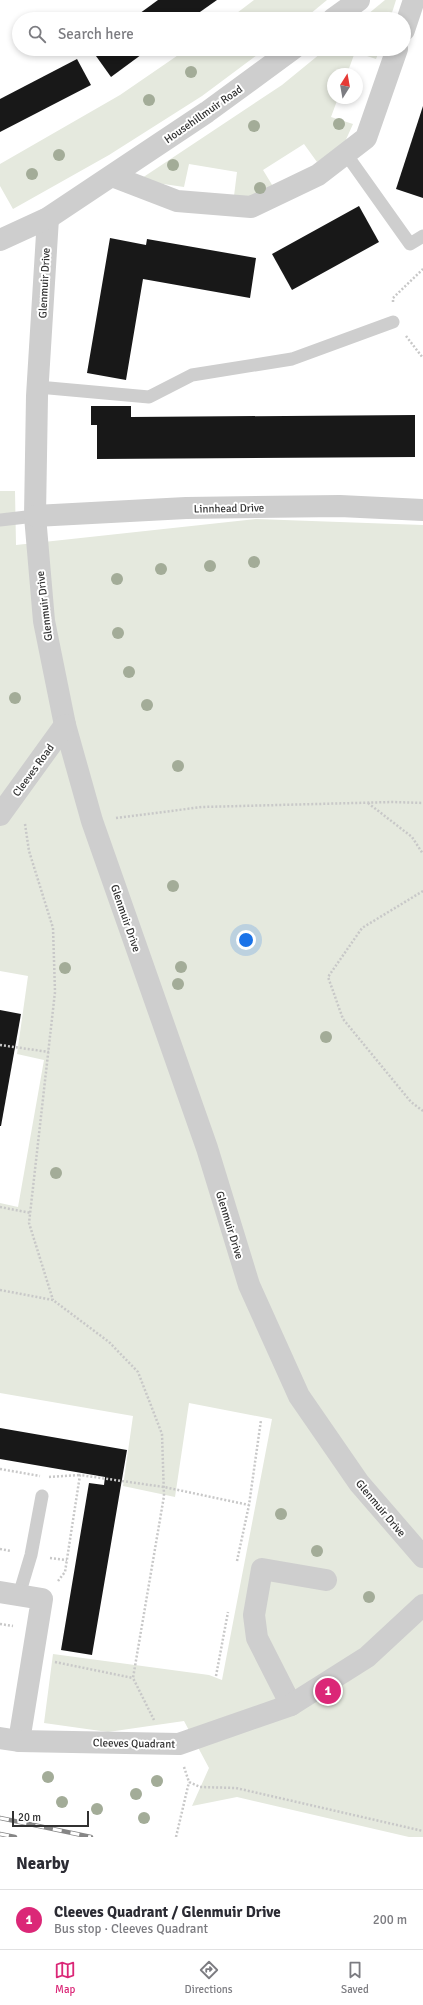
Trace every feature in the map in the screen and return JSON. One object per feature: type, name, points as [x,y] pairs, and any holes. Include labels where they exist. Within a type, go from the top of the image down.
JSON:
[{"type":"street","points":[[343,12],[359,0]]},
{"type":"street","points":[[410,12],[414,0]]},
{"type":"street","name":"Househillmuir Road","points":[[0,240],[48,218],[207,112],[283,56]]},
{"type":"street","points":[[112,176],[177,201],[251,207],[318,175],[366,138],[395,56]]},
{"type":"street","name":"Glenmuir Drive","points":[[48,218],[38,387],[35,516],[44,621],[65,725],[92,822],[207,1148],[249,1285],[300,1396],[359,1483],[423,1557]]},
{"type":"street","name":"Linnhead Drive","points":[[35,516],[186,508],[340,506],[423,510]]},
{"type":"street","name":"Cleeves Road","points":[[0,815],[65,725]]},
{"type":"street","points":[[291,1704],[257,1638],[254,1615],[262,1569],[326,1580]]},
{"type":"street","points":[[9,1594],[42,1600]]},
{"type":"street","name":"Cleeves Quadrant","points":[[42,1600],[33,1657],[9,1740],[172,1744],[291,1704],[367,1657],[423,1605]]},
{"type":"lane","points":[[346,154],[410,244],[423,236]]},
{"type":"lane","points":[[38,387],[149,397],[192,374],[292,360],[393,322]]},
{"type":"lane","points":[[0,520],[35,516]]},
{"type":"lane","points":[[9,1594],[31,1555],[42,1496]]},
{"type":"path","points":[[423,269],[393,298],[393,322],[404,333],[423,358]]},
{"type":"path","points":[[19,789],[29,851],[53,928],[56,992],[30,1223],[53,1300]]},
{"type":"path","points":[[92,822],[202,807],[368,802],[423,802]]},
{"type":"path","points":[[368,802],[412,838],[423,854]]},
{"type":"path","points":[[423,890],[362,928],[328,977],[343,1019],[411,1102],[423,1111]]},
{"type":"path","points":[[0,1046],[49,1052]]},
{"type":"path","points":[[0,1207],[31,1213]]},
{"type":"path","points":[[0,1290],[53,1300],[109,1342],[138,1372],[162,1434],[164,1496],[133,1678],[172,1744],[189,1782],[200,1787],[236,1788],[423,1831]]},
{"type":"path","points":[[261,1420],[249,1505],[236,1566],[262,1569]]},
{"type":"path","points":[[0,1469],[41,1476]]},
{"type":"path","points":[[42,1600],[65,1572],[80,1475]]},
{"type":"path","points":[[48,1477],[80,1475],[164,1486],[249,1505]]},
{"type":"path","points":[[216,1676],[229,1605]]},
{"type":"path","points":[[33,1657],[133,1678]]},
{"type":"path","points":[[176,1837],[189,1782]]},
{"type":"shaded area","points":[[254,0],[327,0],[312,12],[238,12]]},
{"type":"shaded area","points":[[385,0],[396,0],[392,12],[370,12]]},
{"type":"shaded area","points":[[177,56],[256,56],[202,96],[109,155],[13,209],[0,186],[0,164],[120,95]]},
{"type":"shaded area","points":[[317,56],[354,56],[349,68],[327,68],[327,104],[336,104],[331,117],[353,124],[344,144],[317,162],[304,144],[263,170],[274,188],[253,197],[234,196],[237,172],[189,164],[184,187],[143,181],[142,178],[282,85]]},
{"type":"shaded area","points":[[367,56],[377,56],[376,59]]},
{"type":"shaded area","points":[[0,491],[15,491],[16,545],[256,519],[423,525],[423,1837],[409,1837],[237,1797],[192,1806],[209,1768],[184,1721],[108,1732],[44,1723],[53,1654],[209,1675],[222,1680],[272,1419],[189,1403],[175,1497],[123,1486],[133,1416],[0,1393],[0,1203],[18,1207],[44,1060],[17,1054],[28,976],[0,971]]},
{"type":"building","points":[[158,0],[217,0],[200,12],[142,12]]},
{"type":"building","points":[[96,56],[140,56],[111,77]]},
{"type":"building","points":[[77,59],[91,85],[0,132],[0,99]]},
{"type":"building","points":[[423,106],[423,198],[396,189]]},
{"type":"building","points":[[359,206],[379,242],[292,290],[272,254]]},
{"type":"building","points":[[110,238],[146,245],[147,239],[256,258],[250,298],[143,279],[126,380],[87,373]]},
{"type":"building","points":[[91,406],[131,406],[131,417],[415,415],[415,457],[97,459],[97,425],[91,425]]},
{"type":"building","points":[[0,1010],[21,1014],[1,1126],[0,1126]]},
{"type":"building","points":[[0,1428],[127,1450],[92,1655],[61,1650],[89,1483],[104,1485],[105,1477],[0,1459]]},
{"type":"railway","points":[[0,1818],[91,1837]]},
{"type":"railway","points":[[0,1834],[15,1837]]},
{"type":"place","name":"Cleeves Quadrant / Glenmuir Drive","points":[[328,1691]]}]
